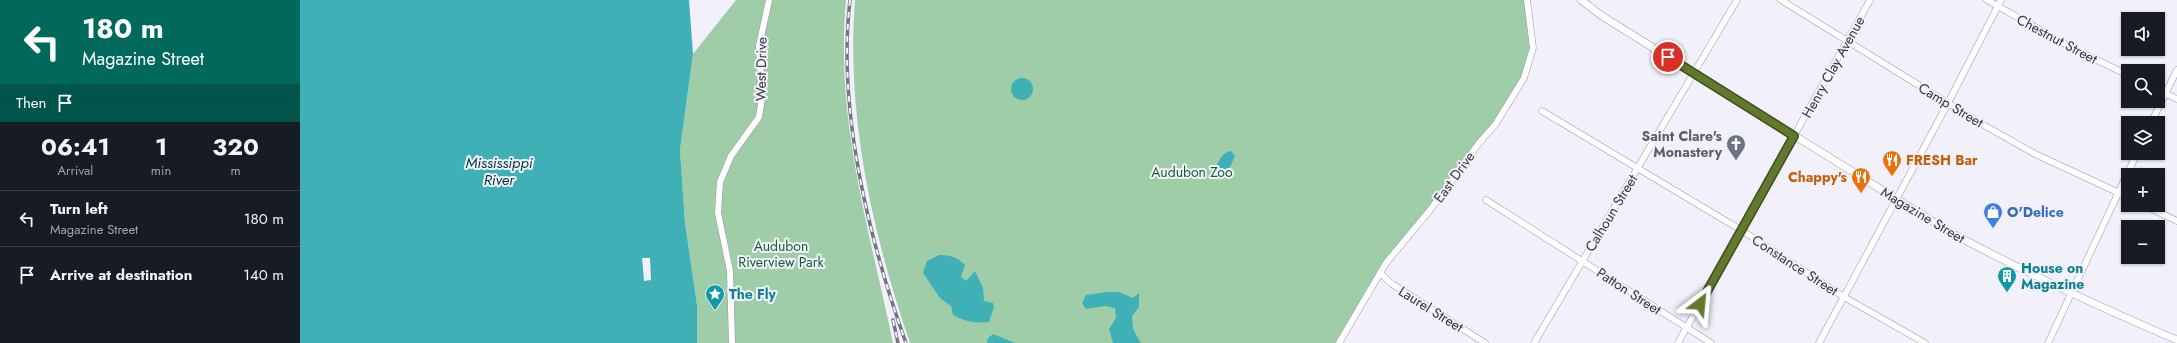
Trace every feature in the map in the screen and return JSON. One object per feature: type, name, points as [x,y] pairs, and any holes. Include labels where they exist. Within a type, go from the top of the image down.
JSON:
[{"type":"street","name":"West Drive","points":[[732,343],[730,271],[718,213],[720,182],[731,156],[759,117],[762,98],[759,46],[770,0]]},
{"type":"street","name":"East Drive","points":[[1339,343],[1380,273],[1414,227],[1431,209],[1478,143],[1495,125],[1524,78],[1530,65],[1533,48],[1527,0]]},
{"type":"street","name":"Magazine Street","points":[[1581,0],[1602,16],[1896,200],[1988,253],[2177,340]]},
{"type":"street","name":"Calhoun Street","points":[[1534,343],[1737,0]]},
{"type":"street","name":"Camp Street","points":[[1781,0],[1847,42],[2035,154],[2121,194]]},
{"type":"street","name":"Henry Clay Avenue","points":[[1678,343],[1870,0]]},
{"type":"street","name":"Chestnut Street","points":[[1987,0],[2074,49],[2121,72]]},
{"type":"street","points":[[1819,343],[2002,0]]},
{"type":"street","points":[[2177,70],[2165,94],[2177,99]]},
{"type":"street","name":"Constance Street","points":[[1542,111],[1741,230],[1844,297],[1925,343]]},
{"type":"street","points":[[2048,343],[2134,160]]},
{"type":"street","name":"Patton Street","points":[[1486,200],[1711,343]]},
{"type":"street","points":[[2158,212],[2177,221]]},
{"type":"street","name":"Laurel Street","points":[[1380,273],[1392,284],[1485,343]]},
{"type":"green space","name":"Audubon Riverview Park","points":[[736,0],[846,0],[844,44],[845,88],[850,131],[856,173],[893,343],[697,343],[697,305],[685,223],[680,150],[693,54]]},
{"type":"green space","name":"Audubon Zoo","points":[[855,0],[1527,0],[1531,21],[1530,65],[1512,99],[1380,273],[1338,343],[910,343],[884,259],[865,174],[858,131],[854,87],[853,44]]},
{"type":"water","name":"Mississippi River","points":[[300,0],[689,0],[693,54],[680,150],[685,223],[697,305],[697,343],[300,343]]},
{"type":"water","points":[[1022,78],[1030,81],[1033,89],[1030,97],[1022,100],[1014,97],[1011,89],[1014,81]]},
{"type":"water","points":[[1231,151],[1235,156],[1230,167],[1225,172],[1217,172],[1216,167],[1220,159],[1226,153]]},
{"type":"water","points":[[939,255],[953,257],[965,265],[961,277],[966,281],[975,271],[983,288],[984,301],[993,303],[994,307],[989,322],[975,322],[957,317],[953,315],[951,306],[940,298],[923,273],[927,261]]},
{"type":"water","points":[[1119,292],[1133,298],[1139,293],[1139,307],[1132,316],[1133,329],[1141,343],[1113,343],[1109,329],[1116,318],[1115,308],[1105,306],[1086,309],[1082,303],[1086,295]]},
{"type":"water","points":[[993,334],[1015,343],[987,343],[988,338]]},
{"type":"pier","points":[[642,258],[650,258],[651,280],[644,281]]},
{"type":"railway","points":[[850,0],[847,42],[848,86],[852,130],[859,174],[880,261],[892,303],[906,343]]},
{"type":"railway","points":[[893,320],[898,343]]},
{"type":"place","name":"Saint Clare's Monastery","points":[[1736,161]]},
{"type":"place","name":"FRESH Bar","points":[[1892,177]]},
{"type":"place","name":"Chappy's","points":[[1861,194]]},
{"type":"place","name":"O'Delice","points":[[1993,229]]},
{"type":"place","name":"House on Magazine","points":[[2007,293]]},
{"type":"place","name":"The Fly","points":[[715,311]]},
{"type":"route","points":[[1668,57],[1794,136],[1700,304]]}]
